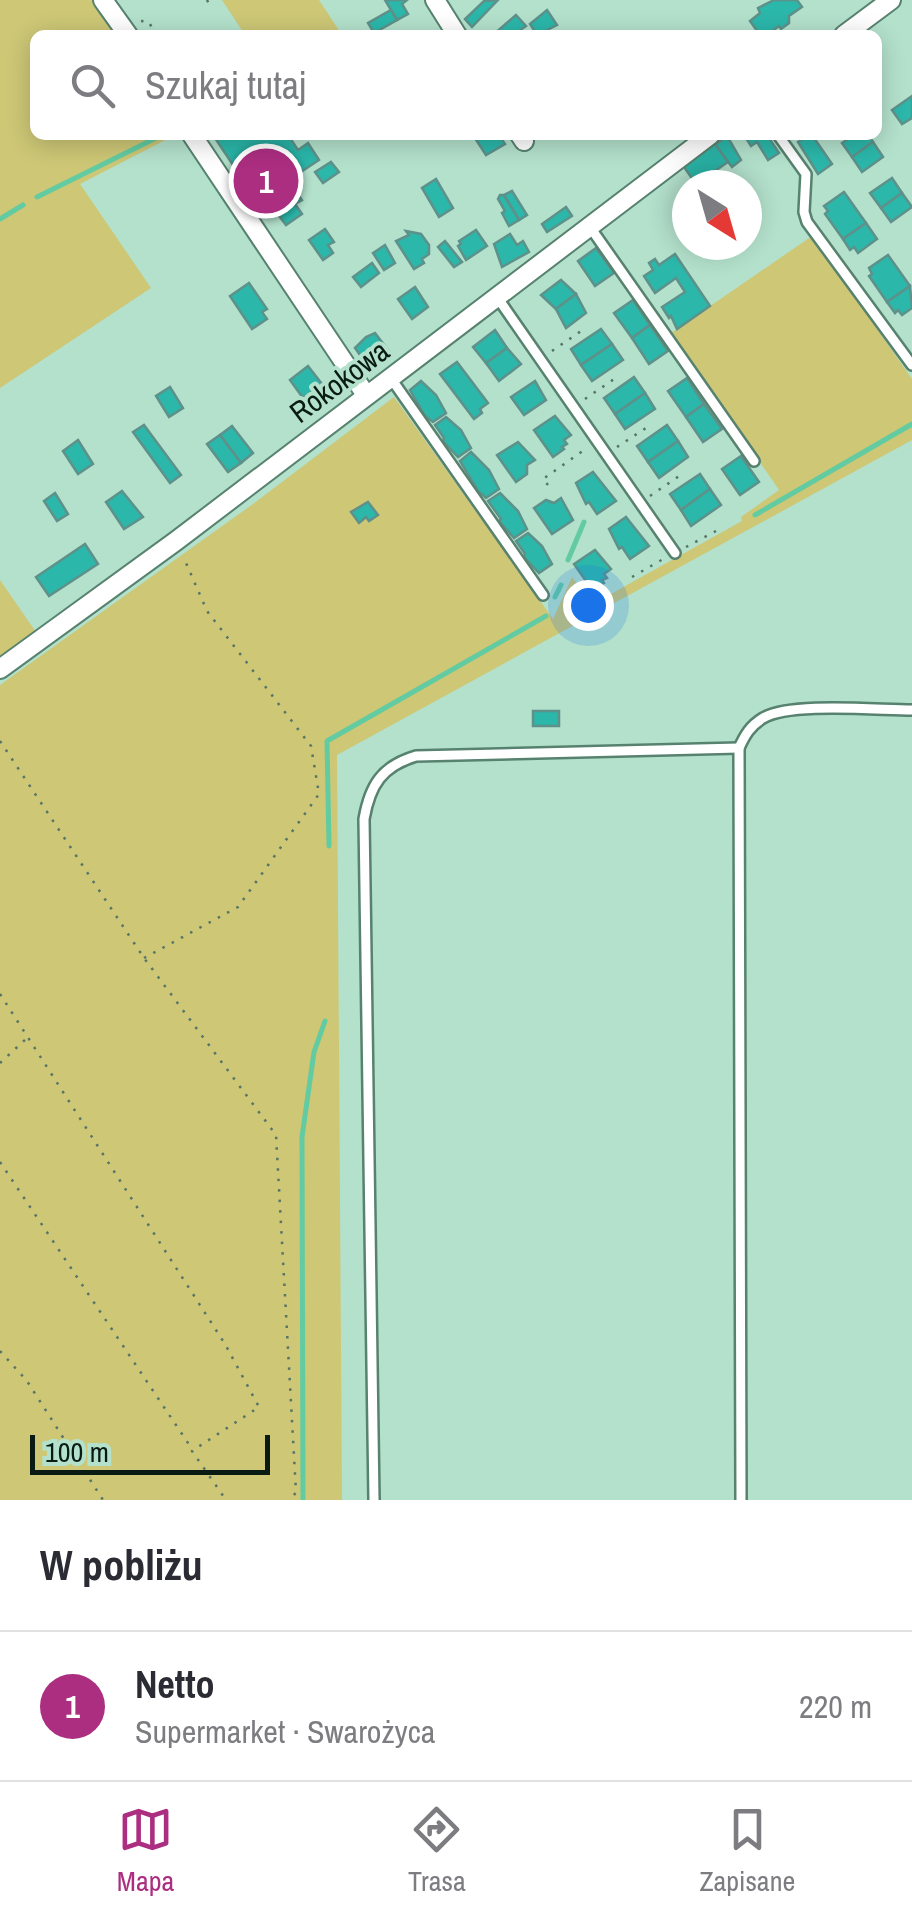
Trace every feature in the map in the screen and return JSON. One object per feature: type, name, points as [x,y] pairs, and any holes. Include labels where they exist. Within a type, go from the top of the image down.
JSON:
[{"type":"street","points":[[104,0],[125,30]]},
{"type":"street","points":[[434,0],[455,30]]},
{"type":"street","points":[[851,30],[891,0]]},
{"type":"street","points":[[195,140],[366,395]]},
{"type":"street","name":"Rokokowa","points":[[0,669],[703,140]]},
{"type":"lane","points":[[782,140],[806,174],[807,222],[912,365]]},
{"type":"lane","points":[[590,226],[754,461]]},
{"type":"lane","points":[[497,296],[674,553]]},
{"type":"lane","points":[[390,378],[543,595]]},
{"type":"lane","points":[[741,1500],[739,748],[748,729],[766,716],[786,710],[912,710]]},
{"type":"lane","points":[[374,1500],[364,819],[368,796],[380,775],[397,762],[416,756],[739,748]]},
{"type":"path","points":[[540,360],[584,328]]},
{"type":"path","points":[[573,407],[617,378]]},
{"type":"path","points":[[606,454],[649,426]]},
{"type":"path","points":[[548,486],[543,478],[596,442]]},
{"type":"path","points":[[640,503],[682,474]]},
{"type":"path","points":[[144,958],[238,907],[320,794],[311,746],[207,611],[176,540]]},
{"type":"path","points":[[0,741],[144,958],[276,1135],[296,1492],[291,1500]]},
{"type":"path","points":[[0,994],[225,1344],[259,1407],[192,1450]]},
{"type":"path","points":[[0,1063],[28,1037]]},
{"type":"path","points":[[0,1162],[226,1500]]},
{"type":"path","points":[[0,1351],[27,1381],[103,1500]]},
{"type":"shaded area","points":[[0,0],[95,0],[116,30],[30,30],[30,140],[165,140],[80,184],[151,288],[0,388]]},
{"type":"shaded area","points":[[222,0],[319,0],[339,30],[242,30]]},
{"type":"shaded area","points":[[812,236],[912,379],[912,440],[337,755],[342,1500],[0,1500],[0,685],[253,504],[394,397],[553,619],[572,577],[593,604],[742,521],[741,517],[779,490],[671,333]]},
{"type":"shaded area","points":[[0,580],[38,635],[0,662]]},
{"type":"building","points":[[385,0],[407,0],[402,4],[408,14],[397,20]]},
{"type":"building","points":[[498,0],[472,27],[465,19],[484,1]]},
{"type":"building","points":[[774,0],[797,0],[802,7],[789,16],[789,23],[774,30],[756,30],[750,21],[760,13],[758,8]]},
{"type":"building","points":[[391,10],[397,20],[379,30],[372,30],[368,23]]},
{"type":"building","points":[[547,10],[557,25],[534,30],[530,24]]},
{"type":"building","points":[[516,15],[526,26],[520,30],[499,30]]},
{"type":"building","points":[[912,96],[912,118],[902,124],[892,110]]},
{"type":"building","points":[[216,140],[291,140],[298,150],[308,143],[319,160],[257,201]]},
{"type":"building","points":[[476,140],[502,140],[505,144],[486,155]]},
{"type":"building","points":[[729,140],[741,160],[732,167],[715,145]]},
{"type":"building","points":[[747,140],[770,140],[779,153],[768,160],[757,142],[751,146]]},
{"type":"building","points":[[815,140],[832,164],[818,174],[798,142]]},
{"type":"building","points":[[846,140],[873,142],[852,157],[842,143]]},
{"type":"building","points":[[873,142],[883,157],[862,172],[852,157]]},
{"type":"building","points":[[715,144],[728,162],[716,170],[684,167]]},
{"type":"building","points":[[331,162],[339,172],[323,183],[315,172]]},
{"type":"building","points":[[892,178],[902,193],[881,208],[870,193]]},
{"type":"building","points":[[436,179],[453,208],[439,217],[422,188]]},
{"type":"building","points":[[512,191],[527,215],[519,220],[504,195]]},
{"type":"building","points":[[844,192],[866,223],[843,239],[825,214],[828,211],[824,206]]},
{"type":"building","points":[[297,193],[302,200],[295,204],[302,214],[286,225],[274,209]]},
{"type":"building","points":[[902,193],[912,207],[891,222],[881,208]]},
{"type":"building","points":[[504,195],[519,220],[509,226],[502,213],[505,211],[498,199]]},
{"type":"building","points":[[566,207],[572,216],[547,232],[542,224]]},
{"type":"building","points":[[866,223],[877,239],[858,253],[854,247],[850,250],[843,239]]},
{"type":"building","points":[[325,229],[334,242],[328,245],[333,253],[323,260],[309,240]]},
{"type":"building","points":[[476,230],[487,246],[466,260],[459,241]]},
{"type":"building","points":[[406,231],[421,234],[429,245],[424,263],[414,269],[396,241],[409,235]]},
{"type":"building","points":[[510,234],[517,245],[523,241],[529,252],[502,267],[494,244]]},
{"type":"building","points":[[445,241],[462,262],[454,267],[438,247]]},
{"type":"building","points":[[385,245],[395,263],[384,270],[373,253]]},
{"type":"building","points":[[596,248],[614,273],[595,286],[578,261]]},
{"type":"building","points":[[888,255],[910,286],[887,302],[869,276],[869,268]]},
{"type":"building","points":[[672,256],[672,260],[679,260],[710,306],[677,329],[662,307],[685,292],[676,278],[655,293],[644,276],[653,270],[649,263],[655,259],[659,265]]},
{"type":"building","points":[[372,263],[379,273],[361,287],[353,277]]},
{"type":"building","points":[[561,280],[576,294],[556,309],[541,295]]},
{"type":"building","points":[[249,283],[267,309],[262,312],[267,319],[252,329],[230,296]]},
{"type":"building","points":[[910,286],[912,308],[902,315],[898,310],[895,313],[887,302]]},
{"type":"building","points":[[415,287],[428,307],[412,319],[398,299]]},
{"type":"building","points":[[576,294],[586,313],[566,328],[556,309]]},
{"type":"building","points":[[633,300],[650,325],[632,338],[614,313]]},
{"type":"building","points":[[650,325],[668,351],[649,364],[632,338]]},
{"type":"building","points":[[601,329],[612,344],[581,365],[571,349]]},
{"type":"building","points":[[495,330],[507,348],[486,363],[473,347]]},
{"type":"building","points":[[375,333],[388,350],[367,365],[355,348]]},
{"type":"building","points":[[612,344],[623,360],[592,381],[581,365]]},
{"type":"building","points":[[507,348],[521,364],[499,381],[486,363]]},
{"type":"building","points":[[457,362],[488,403],[474,419],[440,374]]},
{"type":"building","points":[[308,366],[322,384],[303,398],[290,380]]},
{"type":"building","points":[[634,377],[645,393],[615,414],[604,398]]},
{"type":"building","points":[[687,378],[704,404],[686,417],[668,391]]},
{"type":"building","points":[[421,381],[436,395],[446,413],[433,422],[410,390]]},
{"type":"building","points":[[535,381],[546,400],[524,415],[511,397]]},
{"type":"building","points":[[170,387],[183,408],[169,417],[156,396]]},
{"type":"building","points":[[645,393],[655,409],[625,429],[615,414]]},
{"type":"building","points":[[704,404],[722,429],[703,442],[686,417]]},
{"type":"building","points":[[555,416],[571,435],[564,440],[564,449],[553,457],[534,430]]},
{"type":"building","points":[[446,417],[461,430],[471,448],[458,457],[435,425]]},
{"type":"building","points":[[144,425],[181,475],[170,483],[133,432]]},
{"type":"building","points":[[667,425],[678,441],[648,462],[637,446]]},
{"type":"building","points":[[232,426],[253,453],[241,463],[220,435]]},
{"type":"building","points":[[220,435],[241,463],[228,472],[207,444]]},
{"type":"building","points":[[78,440],[93,464],[78,474],[63,451]]},
{"type":"building","points":[[678,441],[688,457],[659,478],[648,462]]},
{"type":"building","points":[[518,442],[535,460],[527,465],[527,474],[516,482],[497,455]]},
{"type":"building","points":[[471,452],[489,470],[499,489],[486,498],[460,461]]},
{"type":"building","points":[[741,456],[759,482],[740,495],[722,469]]},
{"type":"building","points":[[593,472],[616,501],[597,514],[589,502],[586,504],[576,483]]},
{"type":"building","points":[[700,474],[710,489],[681,510],[670,494]]},
{"type":"building","points":[[710,489],[721,505],[691,526],[681,510]]},
{"type":"building","points":[[122,491],[143,517],[124,529],[106,502]]},
{"type":"building","points":[[55,493],[68,514],[57,521],[44,501]]},
{"type":"building","points":[[500,493],[518,511],[527,529],[514,538],[488,501]]},
{"type":"building","points":[[561,498],[573,520],[552,534],[534,508],[546,500],[554,503]]},
{"type":"building","points":[[368,502],[378,515],[359,523],[351,512]]},
{"type":"building","points":[[626,517],[649,546],[630,559],[622,547],[619,549],[609,529]]},
{"type":"building","points":[[528,533],[542,546],[552,564],[539,573],[516,541]]},
{"type":"building","points":[[85,544],[98,564],[49,596],[36,577]]},
{"type":"building","points":[[595,550],[611,569],[604,574],[604,583],[593,591],[574,564]]},
{"type":"building","points":[[533,711],[559,711],[559,726],[533,726]]},
{"type":"waterway","points":[[37,197],[152,140]]},
{"type":"waterway","points":[[0,219],[23,205]]},
{"type":"waterway","points":[[755,515],[912,424]]},
{"type":"waterway","points":[[568,560],[584,522]]},
{"type":"waterway","points":[[555,597],[561,585]]},
{"type":"waterway","points":[[329,846],[327,741],[546,616]]},
{"type":"waterway","points":[[303,1500],[302,1137],[314,1052],[325,1021]]},
{"type":"place","name":"Netto","points":[[266,181]]}]
